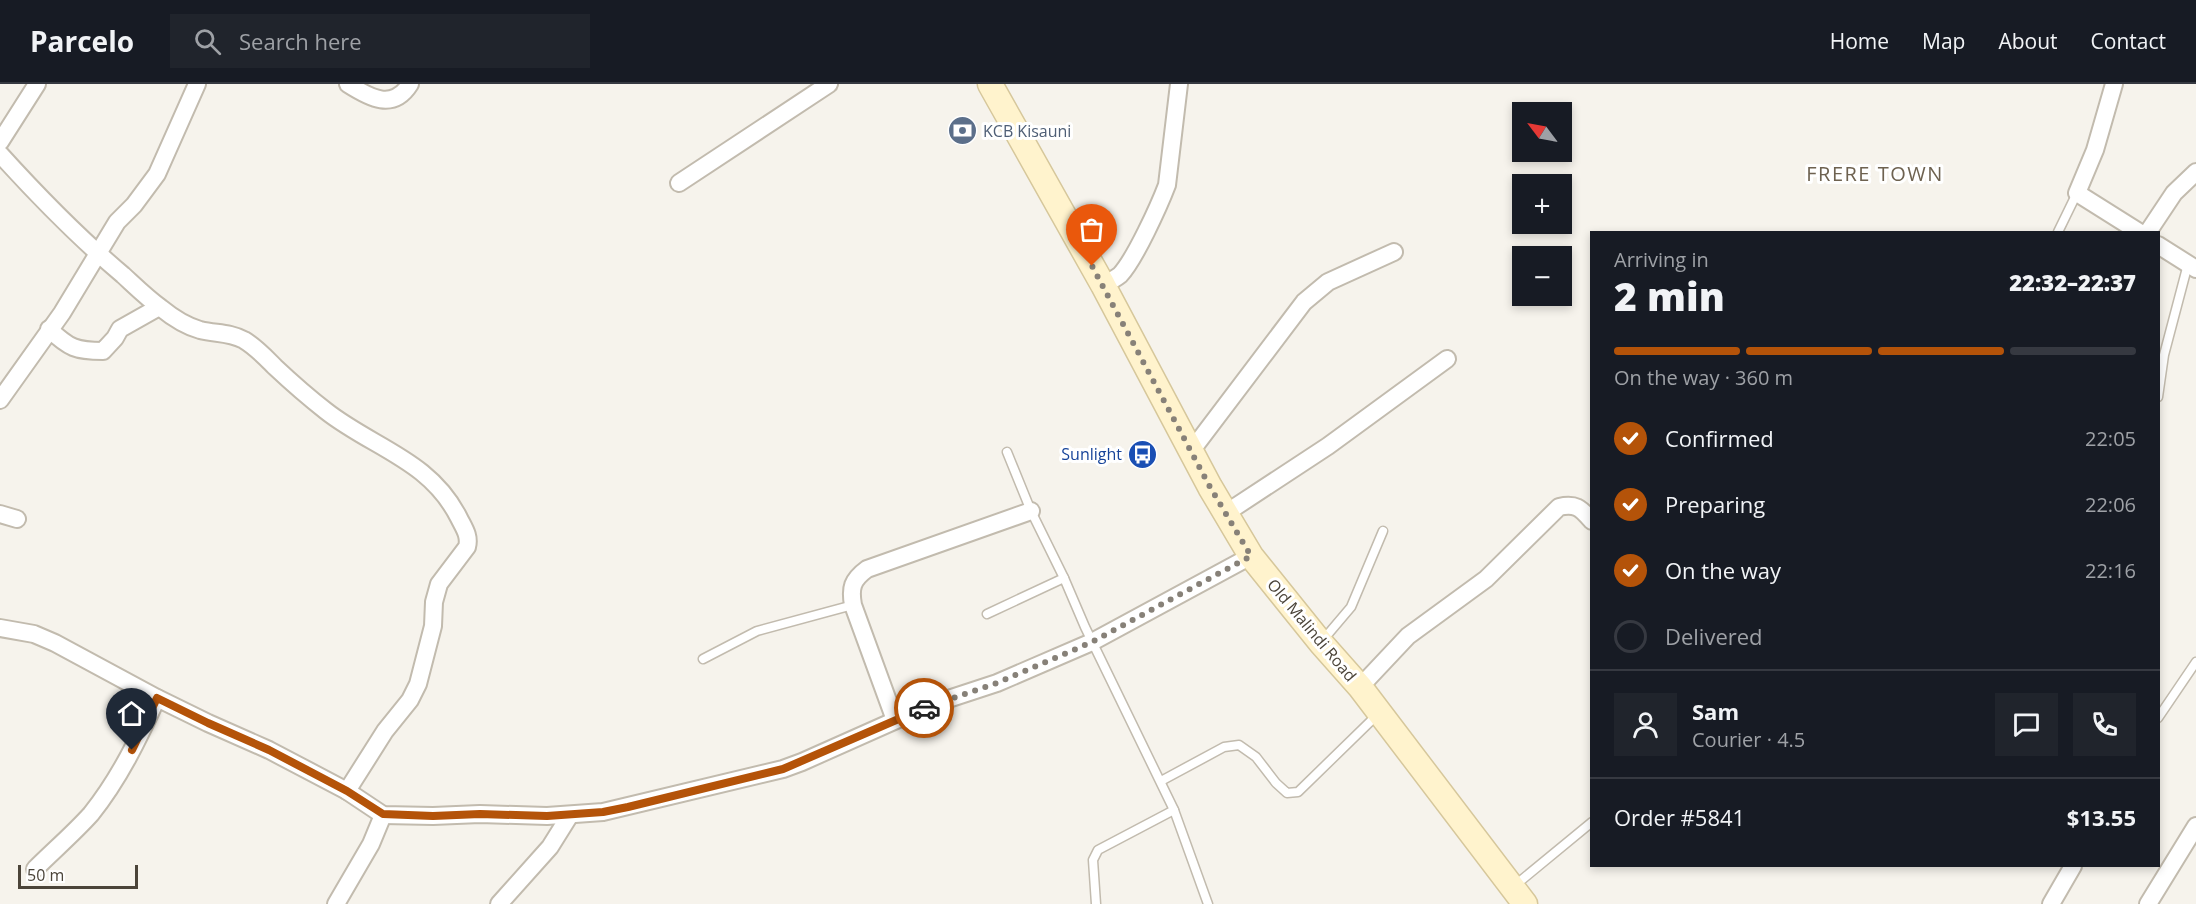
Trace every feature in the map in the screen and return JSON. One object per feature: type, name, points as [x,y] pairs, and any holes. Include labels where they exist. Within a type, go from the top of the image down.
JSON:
[{"type":"main road","name":"Old Malindi Road","points":[[990,84],[1251,556],[1321,643],[1360,687],[1519,896]]},
{"type":"street","points":[[0,142],[37,84]]},
{"type":"street","points":[[0,400],[62,313],[117,222],[134,206],[157,174],[197,84]]},
{"type":"street","points":[[348,84],[369,95],[390,100],[399,98],[410,84]]},
{"type":"street","points":[[679,183],[829,84]]},
{"type":"street","points":[[1103,285],[1117,278],[1127,265],[1167,185],[1179,84]]},
{"type":"street","points":[[2114,84],[2095,150],[2077,193],[2137,231]]},
{"type":"street","points":[[0,154],[97,254],[159,307],[182,323],[199,330],[224,332],[245,340],[304,394],[338,421],[406,460],[424,473],[447,498],[469,538],[467,547],[439,584],[434,602],[433,626],[418,684],[410,700],[385,730],[347,791]]},
{"type":"street","points":[[2149,231],[2174,193],[2196,172]]},
{"type":"street","points":[[2160,246],[2192,267]]},
{"type":"street","points":[[1192,450],[1304,302],[1328,282],[1394,252]]},
{"type":"street","points":[[49,329],[66,345],[80,351],[103,351],[120,329],[159,307]]},
{"type":"street","points":[[1226,513],[1328,446],[1447,359]]},
{"type":"street","points":[[1360,687],[1408,636],[1486,579],[1559,507],[1570,504],[1590,519]]},
{"type":"street","points":[[895,720],[853,605],[850,593],[852,583],[867,569],[1031,511]]},
{"type":"street","points":[[0,514],[17,519]]},
{"type":"street","points":[[0,628],[34,634],[208,723],[259,744],[347,791],[383,814],[570,815],[628,807],[783,769],[930,705],[997,683],[1092,642],[1251,556]]},
{"type":"street","points":[[35,869],[90,814],[108,790],[139,737],[157,698]]},
{"type":"street","points":[[336,904],[371,844],[383,814]]},
{"type":"street","points":[[499,904],[550,847],[570,815]]},
{"type":"street","points":[[2148,904],[2196,826]]},
{"type":"street","points":[[2052,904],[2072,867]]},
{"type":"lane","points":[[2058,231],[2077,193]]},
{"type":"lane","points":[[2160,383],[2164,355],[2192,267]]},
{"type":"lane","points":[[1007,452],[1031,511],[1092,642],[1174,810],[1208,904]]},
{"type":"lane","points":[[1321,643],[1351,607],[1383,531]]},
{"type":"lane","points":[[987,614],[1064,578]]},
{"type":"lane","points":[[703,659],[757,631],[853,605]]},
{"type":"lane","points":[[2160,715],[2196,662]]},
{"type":"lane","points":[[1161,782],[1224,747],[1239,745],[1257,757],[1276,783],[1287,793],[1298,792],[1379,712]]},
{"type":"lane","points":[[1096,904],[1093,860],[1098,850],[1174,810]]},
{"type":"lane","points":[[1519,896],[1590,824]]},
{"type":"way so far","points":[[924,708],[997,683],[1092,642],[1251,556],[1210,487],[1092,266]]},
{"type":"place","name":"KCB Kisauni","points":[[962,131]]},
{"type":"place","name":"Sunlight","points":[[1143,454]]},
{"type":"district","name":"FRERE TOWN","points":[[1875,173]]},
{"type":"route","points":[[132,750],[157,698],[269,750],[347,791],[383,814],[405,816],[570,815],[628,807],[783,769],[924,708]]}]
